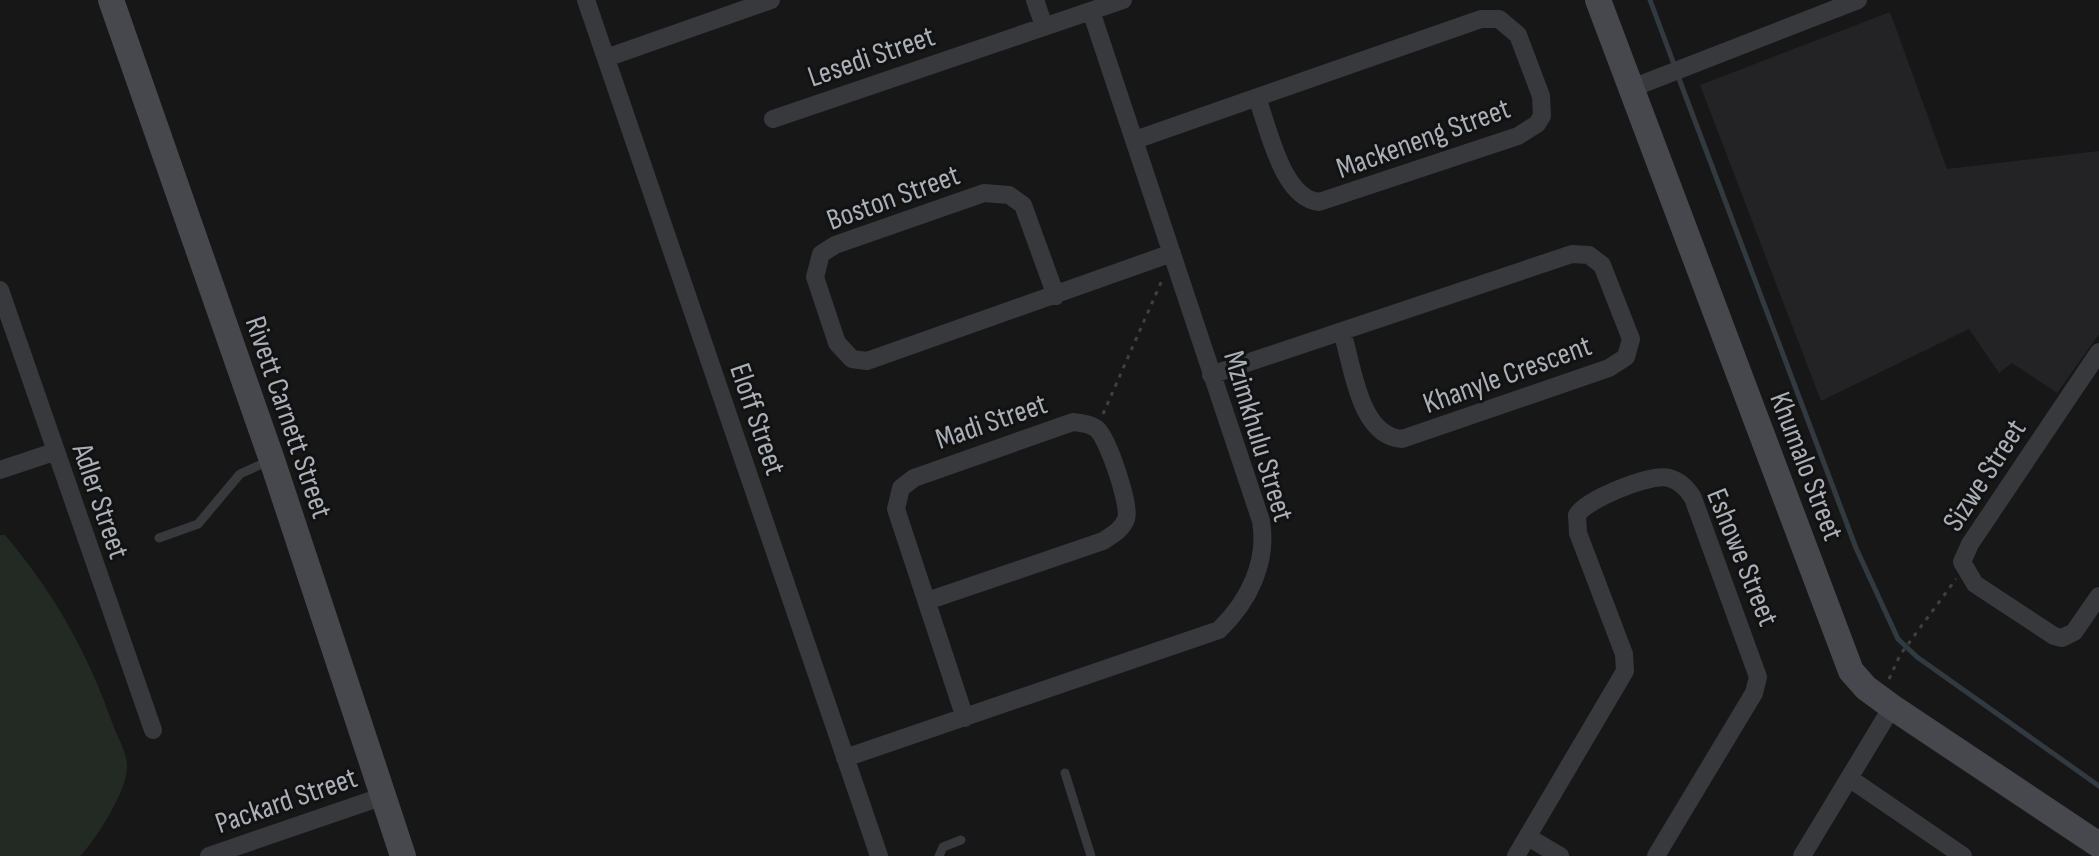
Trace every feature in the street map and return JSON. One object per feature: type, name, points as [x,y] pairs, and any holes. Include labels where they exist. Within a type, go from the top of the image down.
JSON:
[{"type":"street","name":"Rivett Carnett Street","points":[[111,0],[272,460],[403,856]]},
{"type":"street","name":"Eloff Street","points":[[586,0],[879,856]]},
{"type":"street","points":[[606,58],[771,0]]},
{"type":"street","points":[[1035,0],[1044,26]]},
{"type":"street","name":"Lesedi Street","points":[[773,119],[1123,0]]},
{"type":"street","name":"Khumalo Street","points":[[1598,0],[1851,671],[1886,702],[2099,845]]},
{"type":"street","points":[[1632,88],[1858,0]]},
{"type":"street","name":"Mzimkhulu Street","points":[[845,758],[1219,630],[1236,613],[1258,568],[1263,535],[1091,11]]},
{"type":"street","name":"Mackeneng Street","points":[[1135,140],[1257,98],[1491,18],[1507,23],[1518,35],[1543,106],[1537,124],[1518,136],[1319,202],[1305,199],[1289,184],[1257,98]]},
{"type":"street","name":"Boston Street","points":[[1056,296],[1023,205],[1000,192],[984,193],[835,245],[821,254],[815,270],[837,343],[852,359],[859,361],[874,359],[1056,296],[1172,253]]},
{"type":"street","name":"Khanyle Crescent","points":[[1211,375],[1563,256],[1580,253],[1602,265],[1631,339],[1626,357],[1609,368],[1402,439],[1392,438],[1374,426],[1342,332]]},
{"type":"street","name":"Adler Street","points":[[0,290],[5,322],[153,730]]},
{"type":"street","name":"Sizwe Street","points":[[2099,352],[1970,544],[1962,562],[1965,573],[1975,584],[2044,632],[2062,638],[2074,632],[2099,596]]},
{"type":"street","name":"Madi Street","points":[[965,718],[896,509],[901,488],[914,478],[1073,422],[1096,428]]},
{"type":"street","points":[[927,601],[1103,541],[1118,532],[1128,508],[1104,438],[1096,428]]},
{"type":"street","points":[[0,470],[54,452]]},
{"type":"street","name":"Eshowe Street","points":[[1516,856],[1626,666],[1578,533],[1577,515],[1591,501],[1655,478],[1671,478],[1686,488],[1693,498],[1758,677],[1754,693],[1656,856]]},
{"type":"street","points":[[1802,856],[1849,778],[1886,702]]},
{"type":"street","points":[[1849,778],[1963,856]]},
{"type":"street","name":"Packard Street","points":[[209,856],[381,797]]},
{"type":"street","points":[[1528,837],[1560,856]]},
{"type":"lane","points":[[159,538],[198,524],[240,474],[272,460]]},
{"type":"lane","points":[[1065,773],[1091,856]]},
{"type":"lane","points":[[939,856],[950,841],[961,840]]},
{"type":"path","points":[[1096,428],[1145,326],[1172,253]]},
{"type":"path","points":[[1886,702],[1903,652],[1952,582],[1965,573]]},
{"type":"shaded area","points":[[1890,12],[1947,169],[2099,151],[2099,334],[2057,393],[2012,363],[1999,373],[1969,329],[1821,401],[1700,85]]},
{"type":"shaded area","points":[[0,535],[5,535],[23,557],[68,625],[92,673],[125,755],[126,775],[117,800],[103,826],[80,856],[0,856]]},
{"type":"waterway","points":[[1650,0],[1675,67]]},
{"type":"waterway","points":[[1678,76],[1856,548],[1898,639],[1917,657],[2099,786]]}]
